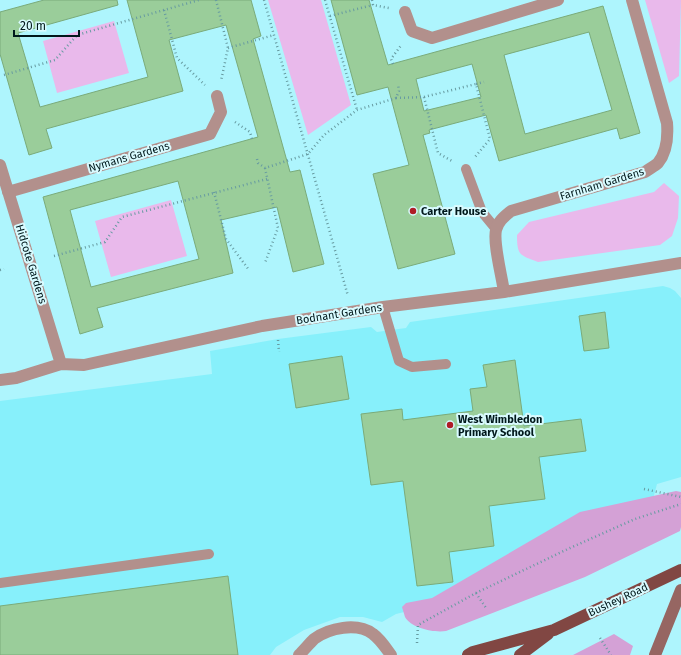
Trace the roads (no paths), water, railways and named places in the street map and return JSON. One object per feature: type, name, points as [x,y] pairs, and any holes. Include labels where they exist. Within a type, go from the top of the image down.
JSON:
[{"type":"main road","name":"Bushey Road","points":[[468,655],[473,652],[554,630],[681,570]]},
{"type":"main road","points":[[655,655],[681,590]]},
{"type":"main road","name":"Bushey Road","points":[[520,655],[554,630]]},
{"type":"street","points":[[405,12],[412,31],[432,38],[558,0]]},
{"type":"street","name":"Farnham Gardens","points":[[496,229],[502,219],[511,211],[645,172],[658,163],[665,150],[668,135],[667,123],[632,0]]},
{"type":"street","name":"Nymans Gardens","points":[[8,192],[210,134],[221,112],[217,96]]},
{"type":"street","name":"Hidcote Gardens","points":[[0,165],[62,364]]},
{"type":"street","points":[[496,229],[495,239],[504,292]]},
{"type":"street","name":"Bodnant Gardens","points":[[0,380],[16,378],[62,364],[84,365],[262,326],[383,307],[504,292],[681,263]]},
{"type":"street","points":[[299,655],[314,639],[332,630],[346,627],[359,628],[373,633],[391,655]]},
{"type":"lane","points":[[466,169],[482,212],[496,229]]},
{"type":"lane","points":[[383,307],[399,361],[412,368],[446,364]]},
{"type":"lane","points":[[0,583],[209,554]]},
{"type":"place","name":"Carter House","points":[[413,211]]},
{"type":"place","name":"West Wimbledon Primary School","points":[[450,425]]}]
